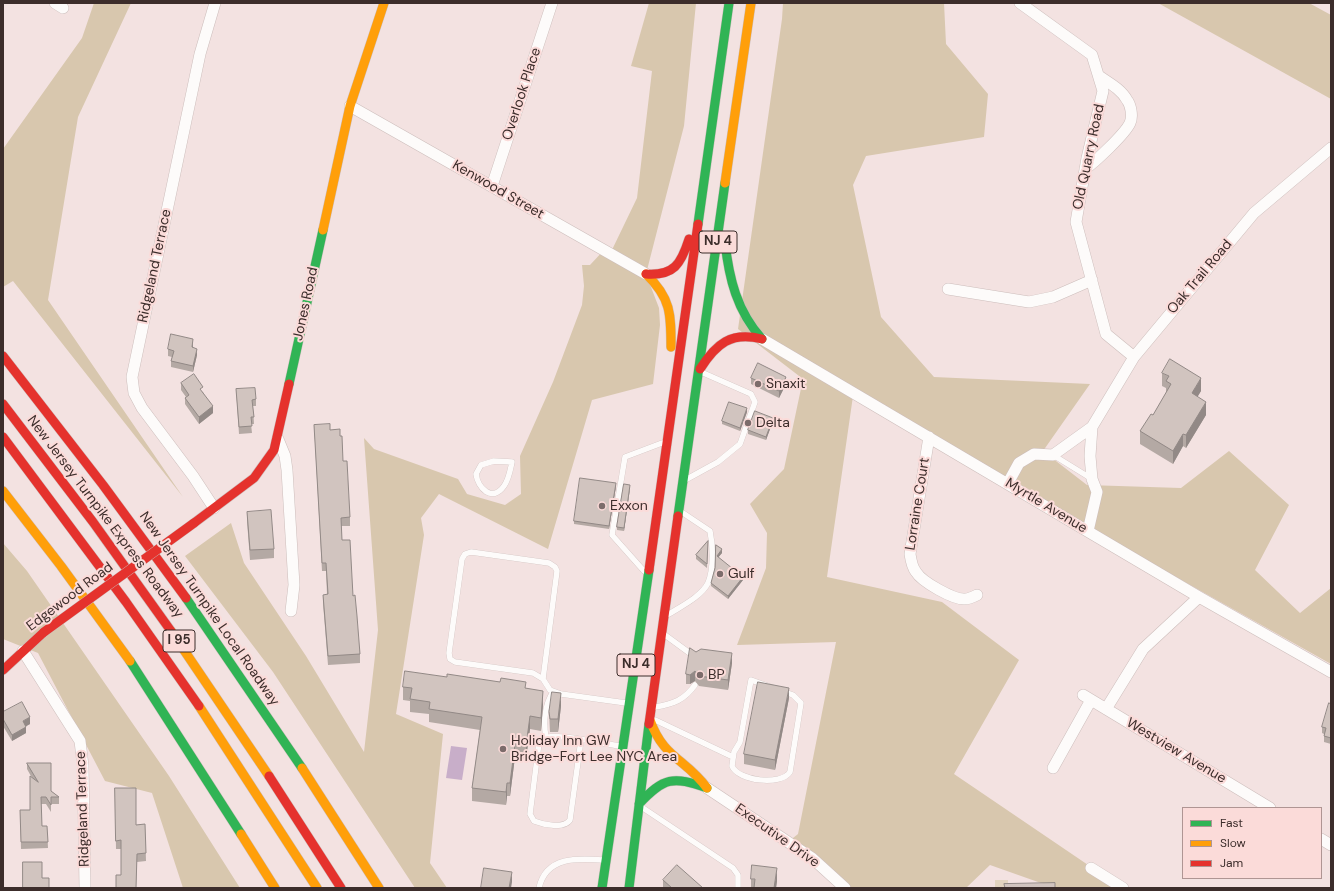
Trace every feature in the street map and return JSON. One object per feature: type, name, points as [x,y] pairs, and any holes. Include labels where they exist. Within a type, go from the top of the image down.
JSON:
[{"type":"main road","name":"Jones Road","points":[[278,439],[350,106],[384,3]]},
{"type":"main road","name":"NJ 4","points":[[602,888],[668,441],[729,3]]},
{"type":"main road","name":"NJ 4","points":[[630,888],[638,804],[651,708],[727,183],[751,3]]},
{"type":"main road","points":[[646,274],[657,275],[670,272],[682,258],[706,176]]},
{"type":"main road","points":[[727,183],[726,243],[731,282],[744,316],[749,325],[762,338]]},
{"type":"main road","points":[[646,274],[661,289],[670,307],[670,427]]},
{"type":"main road","points":[[700,371],[714,350],[730,338],[743,335],[762,338]]},
{"type":"main road","name":"New Jersey Turnpike Local Roadway","points":[[3,356],[106,487],[212,635],[318,792],[379,888]]},
{"type":"main road","name":"New Jersey Turnpike Express Roadway","points":[[3,404],[99,529],[175,635],[282,794],[341,888]]},
{"type":"main road","name":"I 95","points":[[3,437],[106,573],[183,681],[258,794],[317,888]]},
{"type":"main road","name":"Edgewood Road","points":[[3,670],[44,632],[240,490],[259,473],[272,455],[278,439]]},
{"type":"main road","points":[[3,491],[61,566],[137,670],[275,888]]},
{"type":"main road","points":[[650,718],[654,733],[661,746],[671,756],[698,775],[707,788]]},
{"type":"main road","points":[[638,804],[666,779],[678,778],[707,788]]},
{"type":"street","name":"Ridgeland Terrace","points":[[214,508],[193,476],[142,408],[134,393],[132,377],[200,54],[215,3]]},
{"type":"street","name":"Overlook Place","points":[[492,186],[552,3]]},
{"type":"street","name":"Old Quarry Road","points":[[1020,3],[1092,55],[1099,76],[1103,92],[1085,169],[1076,222],[1106,334],[1134,357]]},
{"type":"street","points":[[1085,169],[1099,159],[1130,123],[1132,112],[1128,100],[1117,89],[1099,76]]},
{"type":"street","name":"Kenwood Street","points":[[350,106],[646,274]]},
{"type":"street","name":"Oak Trail Road","points":[[1092,427],[1134,357],[1254,213],[1331,148]]},
{"type":"street","points":[[948,289],[1029,302],[1053,297],[1092,280]]},
{"type":"street","name":"Myrtle Avenue","points":[[762,338],[1008,482],[1199,597],[1331,672]]},
{"type":"street","points":[[1008,482],[1019,463],[1034,454],[1053,455],[1092,427]]},
{"type":"street","points":[[1088,531],[1097,492],[1092,479],[1090,456],[1092,427]]},
{"type":"street","name":"Lorraine Court","points":[[929,437],[910,554],[912,565],[916,574],[924,581],[959,598],[966,600],[977,595]]},
{"type":"street","points":[[278,439],[285,456],[287,470],[294,585],[292,611]]},
{"type":"street","points":[[1106,709],[1143,649],[1199,597]]},
{"type":"street","name":"Ridgeland Terrace","points":[[23,651],[80,741],[83,766],[85,888]]},
{"type":"street","name":"Westview Avenue","points":[[1053,768],[1087,697],[1268,807]]},
{"type":"street","name":"Executive Drive","points":[[707,788],[812,858],[834,876],[845,888]]},
{"type":"street","points":[[1322,840],[1331,845]]},
{"type":"street","points":[[1091,868],[1123,888]]},
{"type":"lane","points":[[684,481],[718,462],[740,444],[755,402],[752,394],[700,371]]},
{"type":"lane","points":[[648,576],[612,535],[625,457],[668,441]]},
{"type":"lane","points":[[1053,455],[1092,479]]},
{"type":"lane","points":[[494,461],[512,462],[508,479],[501,489],[494,493],[484,491],[481,488],[477,481],[476,474],[479,467],[494,461]]},
{"type":"lane","points":[[664,616],[690,602],[708,584],[713,549],[710,530],[679,511]]},
{"type":"lane","points":[[543,679],[557,571],[549,563],[471,552],[465,554],[462,559],[448,653],[450,659],[455,662],[533,673],[543,679],[550,690],[561,694],[630,703]]},
{"type":"lane","points":[[662,633],[697,658]]},
{"type":"lane","points":[[751,680],[798,698],[802,706],[789,774],[783,778],[772,780],[754,780],[733,769],[733,757],[740,742],[751,680]]},
{"type":"lane","points":[[651,708],[668,705],[686,697],[696,685]]},
{"type":"lane","points":[[546,737],[544,727],[548,699],[553,692]]},
{"type":"lane","points":[[650,718],[733,757]]},
{"type":"lane","points":[[581,740],[570,820],[567,824],[561,825],[537,822],[530,817],[539,743],[546,737],[551,736],[581,740],[624,747]]},
{"type":"lane","points":[[638,804],[733,868],[738,875],[738,888]]},
{"type":"lane","points":[[539,888],[544,876],[549,870],[566,860],[577,858],[606,861]]},
{"type":"shaded area","points":[[94,3],[131,3],[78,117],[48,300],[183,497],[13,281],[3,287],[3,149],[82,38]]},
{"type":"shaded area","points":[[649,3],[696,3],[684,126],[646,274],[659,308],[660,325],[653,384],[592,400],[548,549],[439,494],[421,518],[424,535],[396,714],[443,734],[430,863],[447,888],[415,888],[273,672],[185,556],[231,523],[244,563],[306,656],[364,752],[378,630],[364,438],[374,449],[458,479],[467,494],[505,505],[521,494],[520,456],[553,382],[582,305],[584,286],[582,265],[590,265],[604,250],[610,254],[637,198],[652,71],[631,66]]},
{"type":"shaded area","points":[[783,3],[944,3],[946,44],[988,94],[984,137],[866,156],[853,185],[881,317],[934,377],[1090,384],[1043,451],[1087,485],[1181,488],[1229,451],[1289,505],[1255,570],[1300,613],[1331,588],[1331,664],[853,396],[827,577],[942,602],[1019,660],[954,774],[1122,888],[1055,888],[990,865],[966,888],[845,888],[788,842],[798,834],[836,642],[737,645],[766,568],[767,533],[750,504],[784,469],[803,379],[738,329]]},
{"type":"shaded area","points":[[1158,3],[1309,3],[1331,15],[1331,99]]},
{"type":"shaded area","points":[[3,543],[27,571],[169,776],[240,888],[183,888],[152,793],[105,781],[38,653],[3,639]]},
{"type":"shaded area","points":[[451,746],[467,748],[462,780],[446,778]]},
{"type":"shaded area","points":[[995,880],[1008,880],[1008,888],[995,888]]},
{"type":"building","points":[[171,334],[193,339],[192,347],[197,349],[193,366],[171,361],[174,351],[168,349]]},
{"type":"building","points":[[1170,359],[1201,378],[1192,393],[1206,402],[1186,435],[1183,434],[1173,451],[1140,431],[1151,414],[1153,415],[1171,384],[1166,381],[1169,376],[1162,373]]},
{"type":"building","points":[[758,363],[786,377],[779,391],[751,378]]},
{"type":"building","points":[[194,374],[203,387],[200,389],[213,406],[199,417],[185,398],[189,395],[181,383]]},
{"type":"building","points":[[255,388],[256,399],[252,400],[254,417],[251,417],[252,426],[239,427],[236,389]]},
{"type":"building","points":[[729,402],[747,408],[740,428],[722,421]]},
{"type":"building","points":[[755,411],[773,418],[766,437],[748,430]]},
{"type":"building","points":[[330,424],[330,430],[340,429],[340,436],[342,436],[343,461],[347,461],[350,517],[341,518],[342,540],[350,540],[353,596],[355,595],[360,654],[328,656],[323,595],[328,594],[326,563],[322,563],[314,425]]},
{"type":"building","name":"Exxon","points":[[580,478],[616,483],[609,526],[574,521]]},
{"type":"building","points":[[624,484],[630,485],[624,528],[617,527]]},
{"type":"building","points":[[271,510],[274,549],[250,550],[247,512]]},
{"type":"building","points":[[708,541],[707,564],[696,555]]},
{"type":"building","points":[[716,545],[722,549],[717,556],[743,577],[728,596],[711,583],[715,568]]},
{"type":"building","points":[[690,648],[696,652],[701,649],[732,653],[728,680],[699,676],[695,671],[690,675],[686,674]]},
{"type":"building","name":"Holiday Inn GW Bridge-Fort Lee NYC Area","points":[[405,671],[447,677],[447,674],[500,682],[501,678],[526,682],[525,688],[543,691],[541,718],[530,716],[526,746],[515,744],[510,783],[507,783],[506,792],[472,788],[482,717],[429,709],[430,702],[410,699],[412,688],[403,687]]},
{"type":"building","points":[[758,682],[789,688],[775,760],[744,754]]},
{"type":"building","points":[[552,692],[561,693],[558,719],[550,719],[549,712]]},
{"type":"building","points":[[22,702],[30,717],[23,721],[26,727],[12,735],[3,719],[3,712]]},
{"type":"building","points":[[1329,703],[1331,704],[1331,738],[1324,736],[1326,728],[1322,727]]},
{"type":"building","points":[[27,763],[51,763],[51,791],[59,797],[51,797],[51,805],[46,797],[41,797],[42,826],[47,826],[48,842],[21,842],[20,810],[30,810],[30,776],[38,782]]},
{"type":"building","points":[[115,788],[136,788],[136,825],[145,824],[146,853],[137,854],[136,888],[116,888],[116,875],[121,875],[121,840],[116,841]]},
{"type":"building","points":[[23,862],[42,862],[42,878],[49,878],[49,888],[23,888]]},
{"type":"building","points":[[677,865],[703,888],[672,888],[663,880]]},
{"type":"building","points":[[752,865],[777,868],[774,888],[754,888],[755,879],[751,879]]},
{"type":"building","points":[[484,868],[512,872],[509,888],[481,888]]},
{"type":"building","points":[[1055,883],[1055,888],[1005,888],[1004,884]]},
{"type":"traffic: fast","points":[[698,224],[729,3]]},
{"type":"traffic: fast","points":[[678,516],[725,183]]},
{"type":"traffic: fast","points":[[289,384],[323,230]]},
{"type":"traffic: fast","points":[[725,242],[732,282],[740,306],[753,328],[762,339]]},
{"type":"traffic: fast","points":[[602,888],[649,570]]},
{"type":"traffic: fast","points":[[186,598],[302,768]]},
{"type":"traffic: fast","points":[[130,661],[241,834]]},
{"type":"traffic: fast","points":[[629,888],[649,724]]},
{"type":"traffic: fast","points":[[639,804],[655,788],[670,781],[686,782],[707,788]]},
{"type":"traffic: slow","points":[[323,230],[350,106],[384,3]]},
{"type":"traffic: slow","points":[[725,183],[751,3]]},
{"type":"traffic: slow","points":[[646,274],[660,291],[668,307],[671,325],[671,347]]},
{"type":"traffic: slow","points":[[3,491],[61,566],[130,661]]},
{"type":"traffic: slow","points":[[171,631],[269,776]]},
{"type":"traffic: slow","points":[[199,706],[317,888]]},
{"type":"traffic: slow","points":[[650,720],[661,743],[668,751],[691,770],[707,788]]},
{"type":"traffic: slow","points":[[302,768],[379,888]]},
{"type":"traffic: slow","points":[[241,834],[275,888]]},
{"type":"traffic: jam","points":[[649,570],[698,224]]},
{"type":"traffic: jam","points":[[646,274],[663,273],[675,267],[683,255],[689,239]]},
{"type":"traffic: jam","points":[[700,369],[718,346],[733,338],[751,337],[762,339]]},
{"type":"traffic: jam","points":[[3,356],[103,485],[186,598]]},
{"type":"traffic: jam","points":[[194,523],[254,478],[274,450],[289,384]]},
{"type":"traffic: jam","points":[[3,404],[93,522],[171,631]]},
{"type":"traffic: jam","points":[[3,437],[126,602],[199,706]]},
{"type":"traffic: jam","points":[[649,724],[678,516]]},
{"type":"traffic: jam","points":[[44,632],[194,523]]},
{"type":"traffic: jam","points":[[3,670],[44,632]]},
{"type":"traffic: jam","points":[[269,776],[341,888]]},
{"type":"place","name":"Snaxit","points":[[758,384]]},
{"type":"place","name":"Delta","points":[[748,423]]},
{"type":"place","name":"Exxon","points":[[602,506]]},
{"type":"place","name":"Gulf","points":[[720,574]]},
{"type":"place","name":"BP","points":[[700,675]]},
{"type":"place","name":"Holiday Inn GW Bridge-Fort Lee NYC Area","points":[[503,749]]}]
